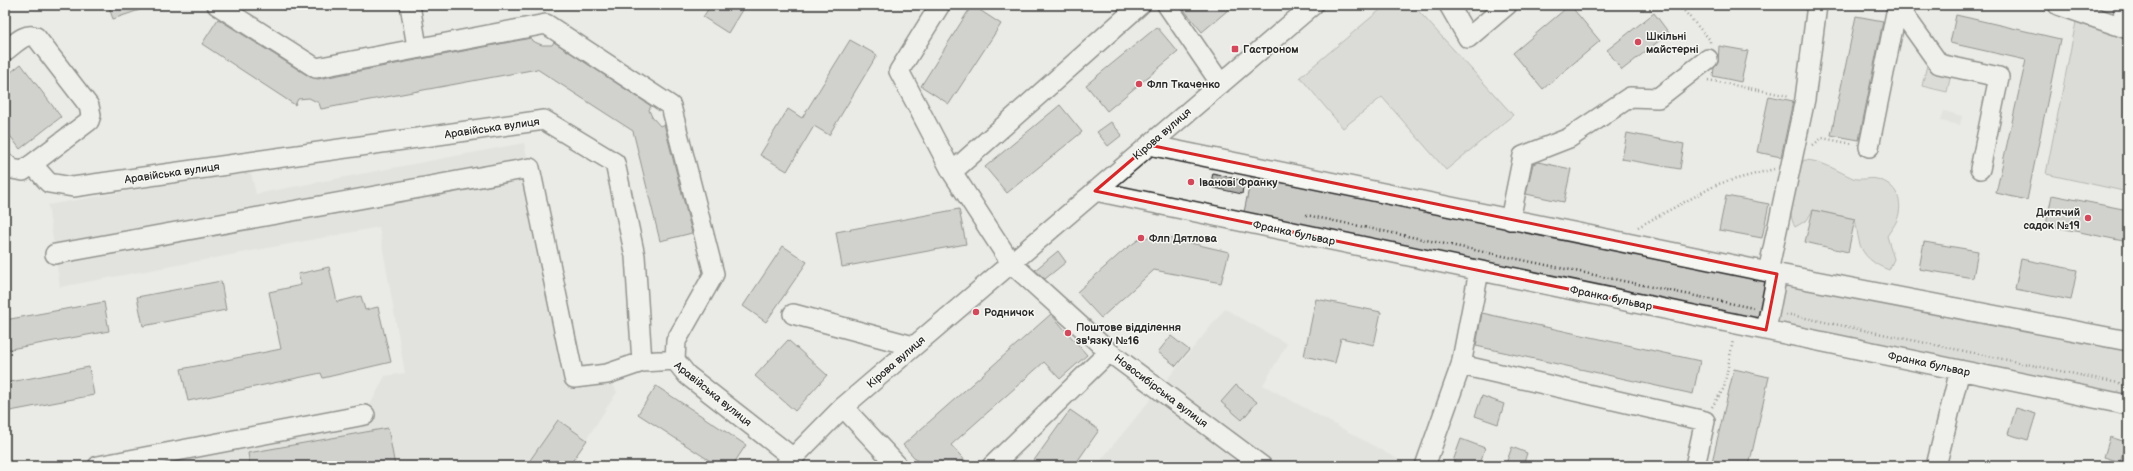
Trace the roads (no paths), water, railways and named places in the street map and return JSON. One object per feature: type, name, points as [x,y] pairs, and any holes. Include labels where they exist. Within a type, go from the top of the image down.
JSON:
[{"type":"street","points":[[217,5],[316,68],[546,24],[671,106],[714,274],[676,341],[675,360]]},
{"type":"street","points":[[410,5],[417,48]]},
{"type":"street","points":[[940,5],[899,71],[952,172],[1011,263]]},
{"type":"street","points":[[952,172],[1140,5]]},
{"type":"street","points":[[1167,5],[1221,84]]},
{"type":"street","name":"Кірова вулиця","points":[[789,461],[843,407],[913,346],[1313,5]]},
{"type":"street","points":[[1449,5],[1468,38],[1507,5]]},
{"type":"street","points":[[1766,330],[1770,311],[1773,273],[1791,164],[1805,99],[1817,5]]},
{"type":"street","points":[[2058,5],[2125,28],[2124,5]]},
{"type":"street","points":[[1869,147],[1897,7]]},
{"type":"street","points":[[1897,7],[1939,64],[1999,77],[1980,169]]},
{"type":"street","points":[[5,51],[25,36],[29,35],[36,37],[90,110],[89,121],[23,171],[17,171],[5,162]]},
{"type":"street","points":[[1510,220],[1523,156],[1569,138],[1630,97],[1658,98],[1708,58]]},
{"type":"street","name":"Аравійська вулиця","points":[[32,164],[48,183],[73,187],[544,120],[615,163],[635,256],[642,362],[675,360],[687,375],[789,461]]},
{"type":"street","points":[[1149,145],[1773,273],[2128,341]]},
{"type":"street","points":[[54,254],[530,168],[574,378],[607,374],[642,362]]},
{"type":"street","name":"Франка бульвар","points":[[1095,191],[2128,405]]},
{"type":"street","name":"Новосибірська вулиця","points":[[1011,263],[1109,352],[1262,466]]},
{"type":"street","points":[[1425,466],[1461,365],[1478,271]]},
{"type":"street","points":[[793,314],[913,346]]},
{"type":"street","points":[[992,466],[1109,352]]},
{"type":"street","points":[[1461,365],[1705,421],[1695,466]]},
{"type":"street","points":[[1936,466],[1960,370]]},
{"type":"street","points":[[843,407],[898,466]]},
{"type":"street","points":[[98,466],[365,415]]},
{"type":"place","name":"Шкільні майстерні","points":[[1638,42]]},
{"type":"place","name":"Гастроном","points":[[1235,49]]},
{"type":"place","name":"Флп Ткаченко","points":[[1139,84]]},
{"type":"place","name":"Іванові Франку","points":[[1191,182]]},
{"type":"place","name":"Дитячий садок №19","points":[[2088,218]]},
{"type":"place","name":"Флп Дятлова","points":[[1141,238]]},
{"type":"place","name":"Родничок","points":[[976,312]]},
{"type":"place","name":"Поштове відділення зв'язку №16","points":[[1068,333]]}]
